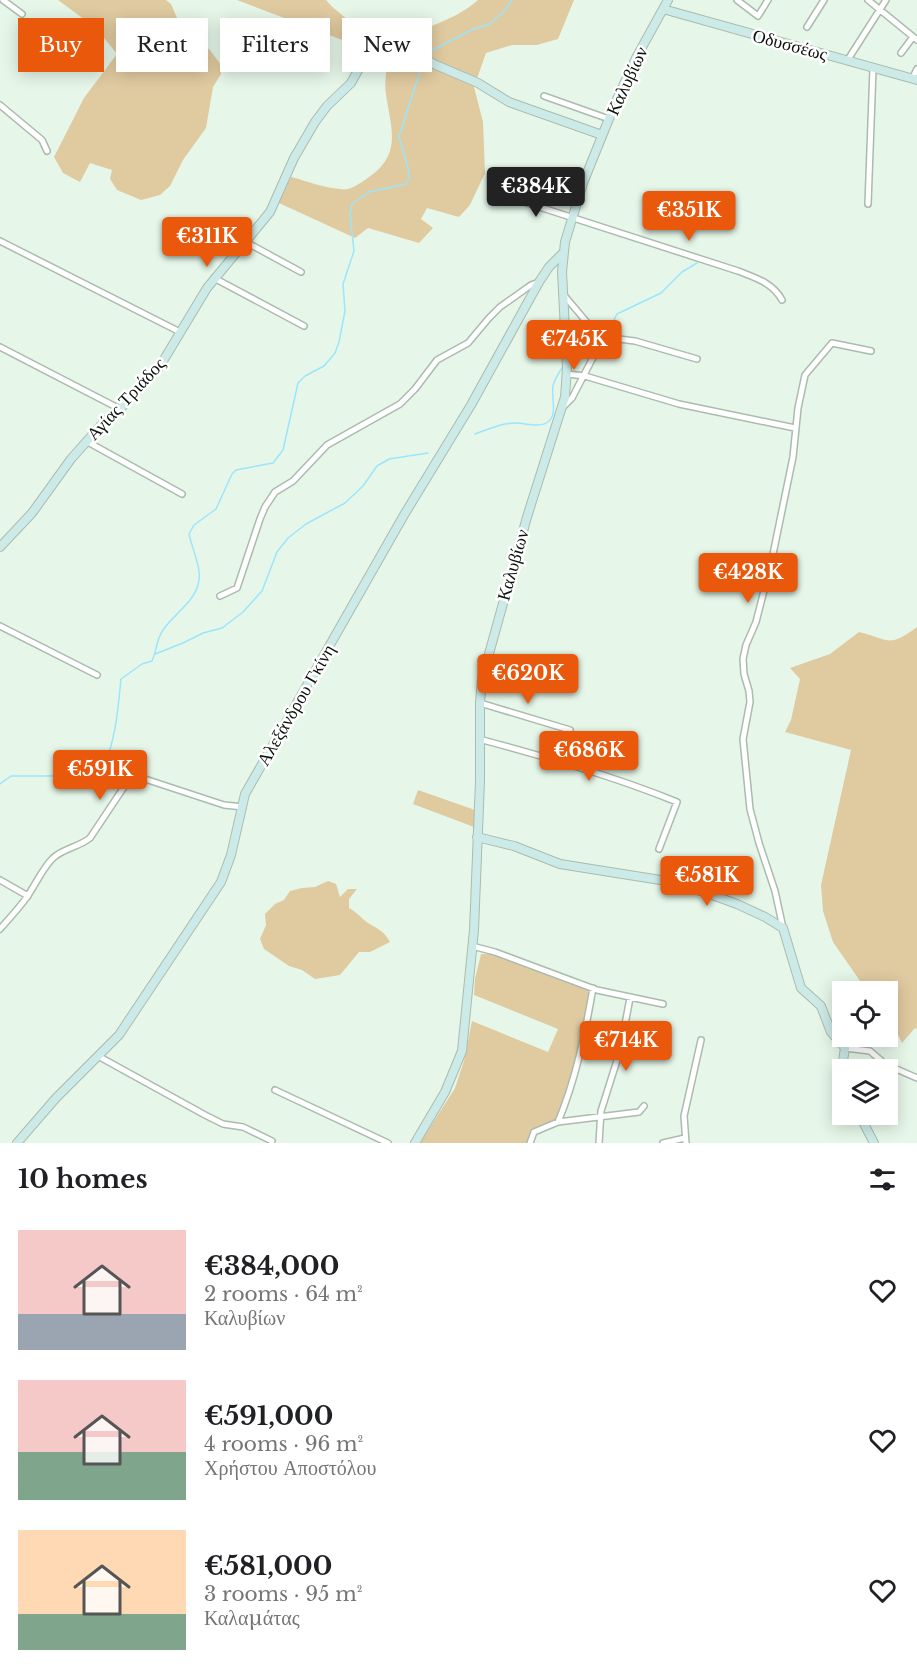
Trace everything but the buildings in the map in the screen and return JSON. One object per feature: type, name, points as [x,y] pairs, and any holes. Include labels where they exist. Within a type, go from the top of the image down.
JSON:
[{"type":"street","points":[[3,0],[22,14]]},
{"type":"street","name":"Καλυβίων","points":[[415,1143],[445,1092],[462,1051],[472,946],[480,781],[480,703],[484,665],[527,517],[562,408],[567,371],[563,253],[583,183],[609,118],[668,0]]},
{"type":"street","points":[[736,0],[758,16],[768,0]]},
{"type":"street","points":[[807,27],[824,0]]},
{"type":"street","points":[[868,0],[915,39],[901,53]]},
{"type":"street","points":[[847,61],[886,0]]},
{"type":"street","name":"Οδυσσέως","points":[[663,9],[915,80]]},
{"type":"street","name":"Αγίας Τριάδος","points":[[0,546],[32,513],[70,459],[86,441],[153,375],[214,278],[270,212],[294,158],[315,122],[356,75],[371,49],[378,44],[395,45],[478,83],[509,102],[602,135]]},
{"type":"street","points":[[868,204],[873,69]]},
{"type":"street","points":[[915,80],[917,69]]},
{"type":"street","points":[[544,96],[609,118]]},
{"type":"street","points":[[1,108],[42,140],[46,152]]},
{"type":"street","points":[[504,198],[524,202],[738,271],[764,281],[777,291],[782,300]]},
{"type":"street","points":[[220,228],[301,272]]},
{"type":"street","points":[[0,241],[180,332]]},
{"type":"street","name":"Αλεξάνδρου Γκίνη","points":[[17,1143],[56,1098],[118,1035],[137,1010],[222,880],[249,787],[399,525],[471,405],[539,282],[549,267],[563,253]]},
{"type":"street","points":[[214,278],[304,326]]},
{"type":"street","points":[[220,596],[237,588],[260,519],[275,492],[293,480],[327,445],[400,404],[415,389],[437,360],[468,343],[500,307],[539,282]]},
{"type":"street","points":[[563,294],[595,332],[600,342]]},
{"type":"street","points":[[562,408],[572,398],[585,376],[600,342],[610,338],[618,338],[697,359]]},
{"type":"street","points":[[871,351],[832,343],[806,375],[795,428],[793,457],[772,559],[756,622],[743,659],[750,702],[743,739],[750,809],[801,988],[821,1006],[831,1032],[845,1048],[870,1051],[885,1064],[917,1078]]},
{"type":"street","points":[[0,347],[120,409]]},
{"type":"street","points":[[567,371],[679,404],[795,428]]},
{"type":"street","points":[[86,441],[182,494]]},
{"type":"street","points":[[0,626],[97,675]]},
{"type":"street","points":[[480,703],[570,730]]},
{"type":"street","points":[[479,739],[585,768],[677,802],[659,849]]},
{"type":"street","points":[[0,929],[28,896],[44,868],[54,857],[90,838],[128,781],[134,777],[224,805],[243,807]]},
{"type":"street","points":[[477,837],[514,846],[560,864],[679,883],[737,904],[783,928]]},
{"type":"street","points":[[0,880],[28,896]]},
{"type":"street","points":[[0,918],[7,922]]},
{"type":"street","points":[[472,946],[495,952],[593,988],[663,1004]]},
{"type":"street","points":[[558,1122],[581,1050],[593,988]]},
{"type":"street","points":[[599,1143],[601,1115],[620,1051],[630,998]]},
{"type":"street","points":[[663,1143],[685,1141],[684,1116],[701,1040]]},
{"type":"street","points":[[843,1059],[845,1048]]},
{"type":"street","points":[[98,1056],[204,1115],[223,1124],[243,1127],[272,1141]]},
{"type":"street","points":[[275,1090],[388,1143]]},
{"type":"street","points":[[530,1143],[534,1132],[558,1122],[639,1112],[644,1106]]},
{"type":"street","points":[[865,1125],[874,1143]]},
{"type":"shaded area","points":[[58,0],[166,0],[171,4],[177,18],[116,18],[116,53],[104,38],[104,18],[82,18]]},
{"type":"shaded area","points":[[237,0],[326,0],[345,18],[342,18],[342,40],[330,35],[330,18],[284,18]]},
{"type":"shaded area","points":[[478,0],[574,0],[558,39],[537,45],[512,45],[486,53],[474,87],[483,122],[485,173],[470,205],[459,217],[427,208],[421,219],[433,228],[419,243],[368,228],[355,238],[279,203],[291,177],[322,186],[344,189],[356,186],[377,171],[385,162],[392,142],[385,90],[386,72],[432,72],[432,26]]},
{"type":"shaded area","points":[[208,48],[220,64],[221,74],[213,87],[206,128],[183,160],[170,186],[160,195],[141,200],[117,190],[110,179],[112,170],[90,163],[80,182],[63,173],[54,157],[84,98],[116,55],[116,72],[208,72]]},
{"type":"shaded area","points":[[917,627],[917,1029],[915,1028],[902,1043],[898,1035],[898,981],[860,981],[833,942],[823,911],[821,885],[851,750],[785,732],[791,720],[800,679],[790,668],[830,654],[859,632],[889,640],[900,638]]},
{"type":"shaded area","points":[[418,790],[475,810],[474,827],[413,804]]},
{"type":"shaded area","points":[[328,881],[336,884],[340,897],[348,889],[357,889],[349,899],[349,908],[385,935],[390,942],[370,952],[359,952],[340,975],[315,979],[302,970],[289,966],[264,949],[260,939],[266,925],[265,914],[275,904],[284,900],[290,891],[315,887]]},
{"type":"shaded area","points":[[481,954],[494,954],[591,989],[563,1105],[557,1121],[532,1130],[529,1143],[420,1143],[455,1088],[464,1061],[472,1021],[548,1052],[558,1029],[474,995]]},
{"type":"waterway","points":[[432,50],[471,30],[490,24],[512,0]]},
{"type":"waterway","points":[[0,784],[11,776],[67,776],[104,765],[114,734],[121,679],[142,664],[152,661],[158,641],[167,624],[192,598],[198,585],[198,566],[189,534],[194,525],[216,509],[236,470],[273,463],[283,450],[298,383],[305,376],[324,366],[335,353],[345,311],[343,284],[354,251],[350,214],[352,204],[369,192],[406,184],[409,178],[408,168],[399,137],[420,72]]},
{"type":"waterway","points":[[600,336],[612,324],[617,314],[661,293],[682,272],[697,263]]},
{"type":"waterway","points":[[569,359],[595,338]]},
{"type":"waterway","points":[[475,434],[506,424],[537,425],[548,422],[553,415],[553,386],[564,365]]},
{"type":"waterway","points":[[155,654],[203,633],[222,628],[243,612],[262,591],[277,552],[288,538],[306,524],[345,503],[363,486],[377,466],[389,459],[428,453]]}]
